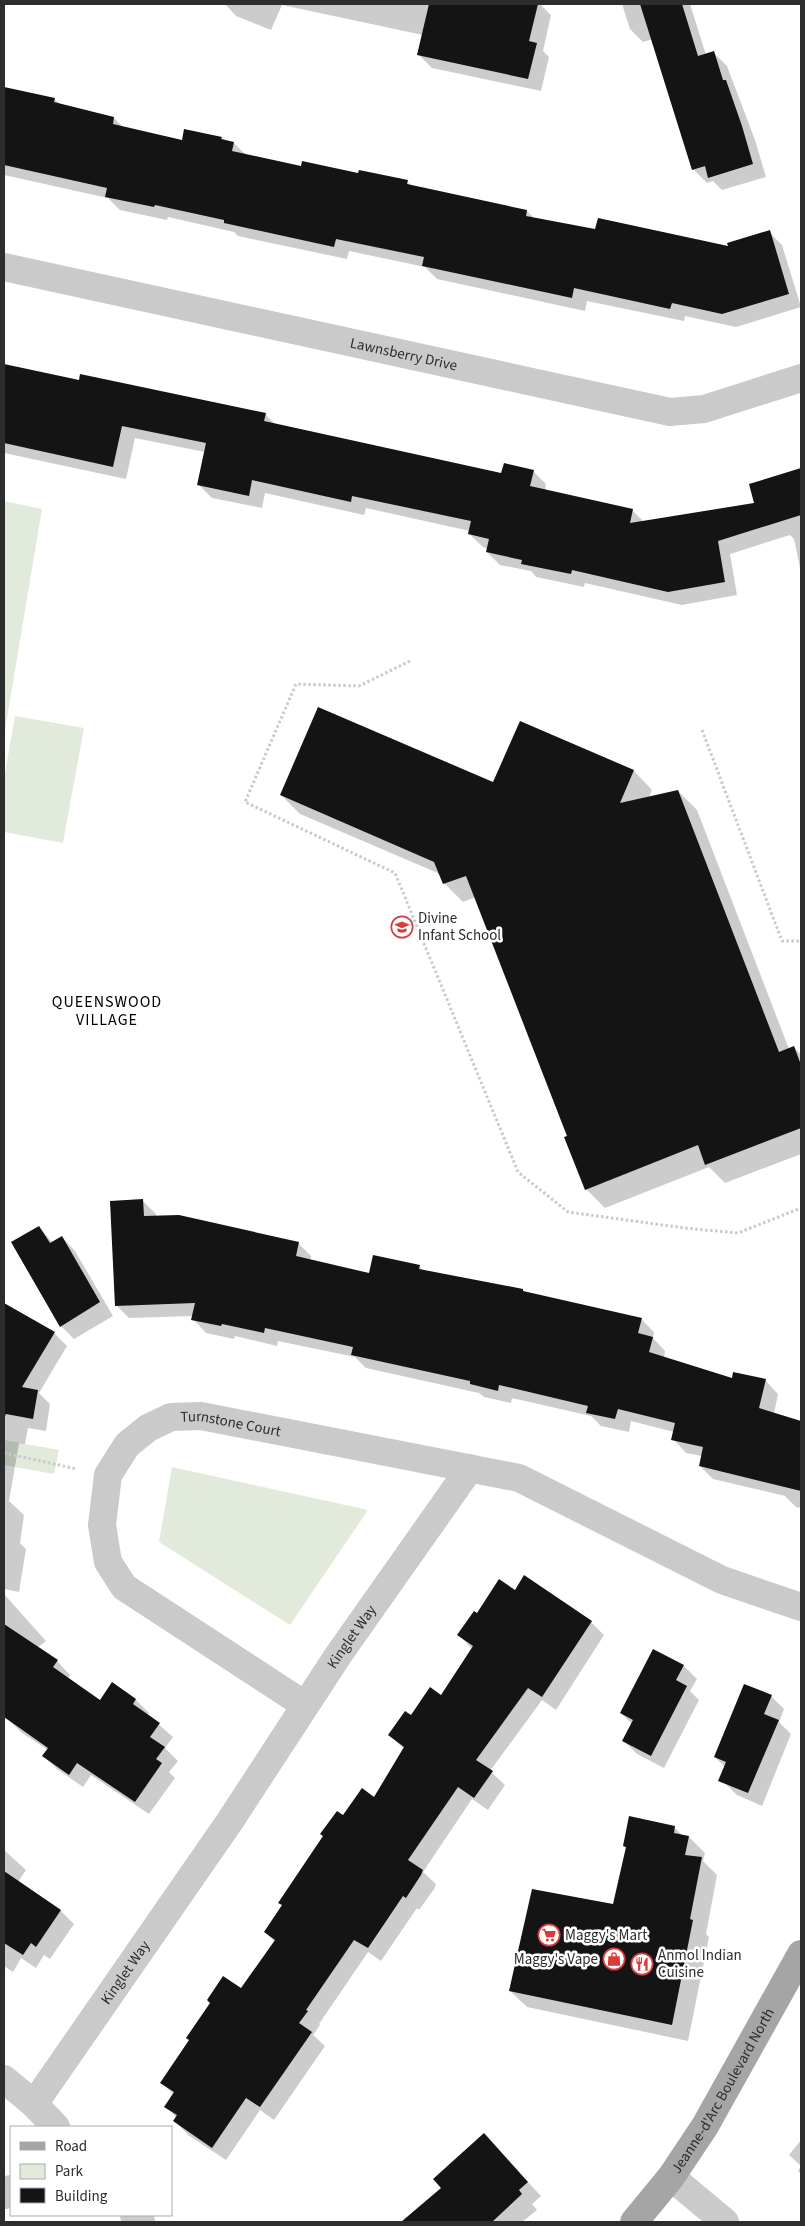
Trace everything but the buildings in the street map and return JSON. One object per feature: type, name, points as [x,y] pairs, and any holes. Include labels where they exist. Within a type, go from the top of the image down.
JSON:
[{"type":"main road","name":"Jeanne-d'Arc Boulevard North","points":[[634,2222],[671,2177],[705,2126],[801,1954]]},
{"type":"street","name":"Lawnsberry Drive","points":[[4,267],[670,412],[704,409],[801,378]]},
{"type":"street","name":"Turnstone Court","points":[[305,1705],[124,1587],[108,1562],[102,1525],[108,1475],[127,1446],[148,1428],[171,1417],[201,1416],[470,1468]]},
{"type":"street","points":[[470,1468],[519,1478],[722,1580],[801,1607]]},
{"type":"street","name":"Kinglet Way","points":[[34,2104],[230,1821],[305,1705],[470,1468]]},
{"type":"street","points":[[4,2079],[34,2104],[55,2126]]},
{"type":"street","points":[[671,2177],[725,2222]]},
{"type":"path","points":[[410,661],[359,686],[296,684],[245,802],[395,873],[518,1172],[568,1212],[738,1233],[801,1208]]},
{"type":"path","points":[[702,730],[782,941],[801,941]]},
{"type":"path","points":[[4,1453],[108,1475]]},
{"type":"green space","points":[[4,501],[42,509],[4,736]]},
{"type":"green space","points":[[15,716],[84,728],[63,843],[4,832],[4,779]]},
{"type":"green space","points":[[4,1440],[59,1450],[54,1474],[4,1465]]},
{"type":"green space","points":[[172,1467],[368,1510],[290,1625],[159,1542]]},
{"type":"place","name":"Divine Infant School","points":[[402,927]]},
{"type":"place","name":"Maggy's Mart","points":[[549,1935]]},
{"type":"place","name":"Maggy's Vape","points":[[614,1959]]},
{"type":"place","name":"Anmol Indian Cuisine","points":[[642,1964]]},
{"type":"district","name":"QUEENSWOOD VILLAGE","points":[[107,1010]]}]
